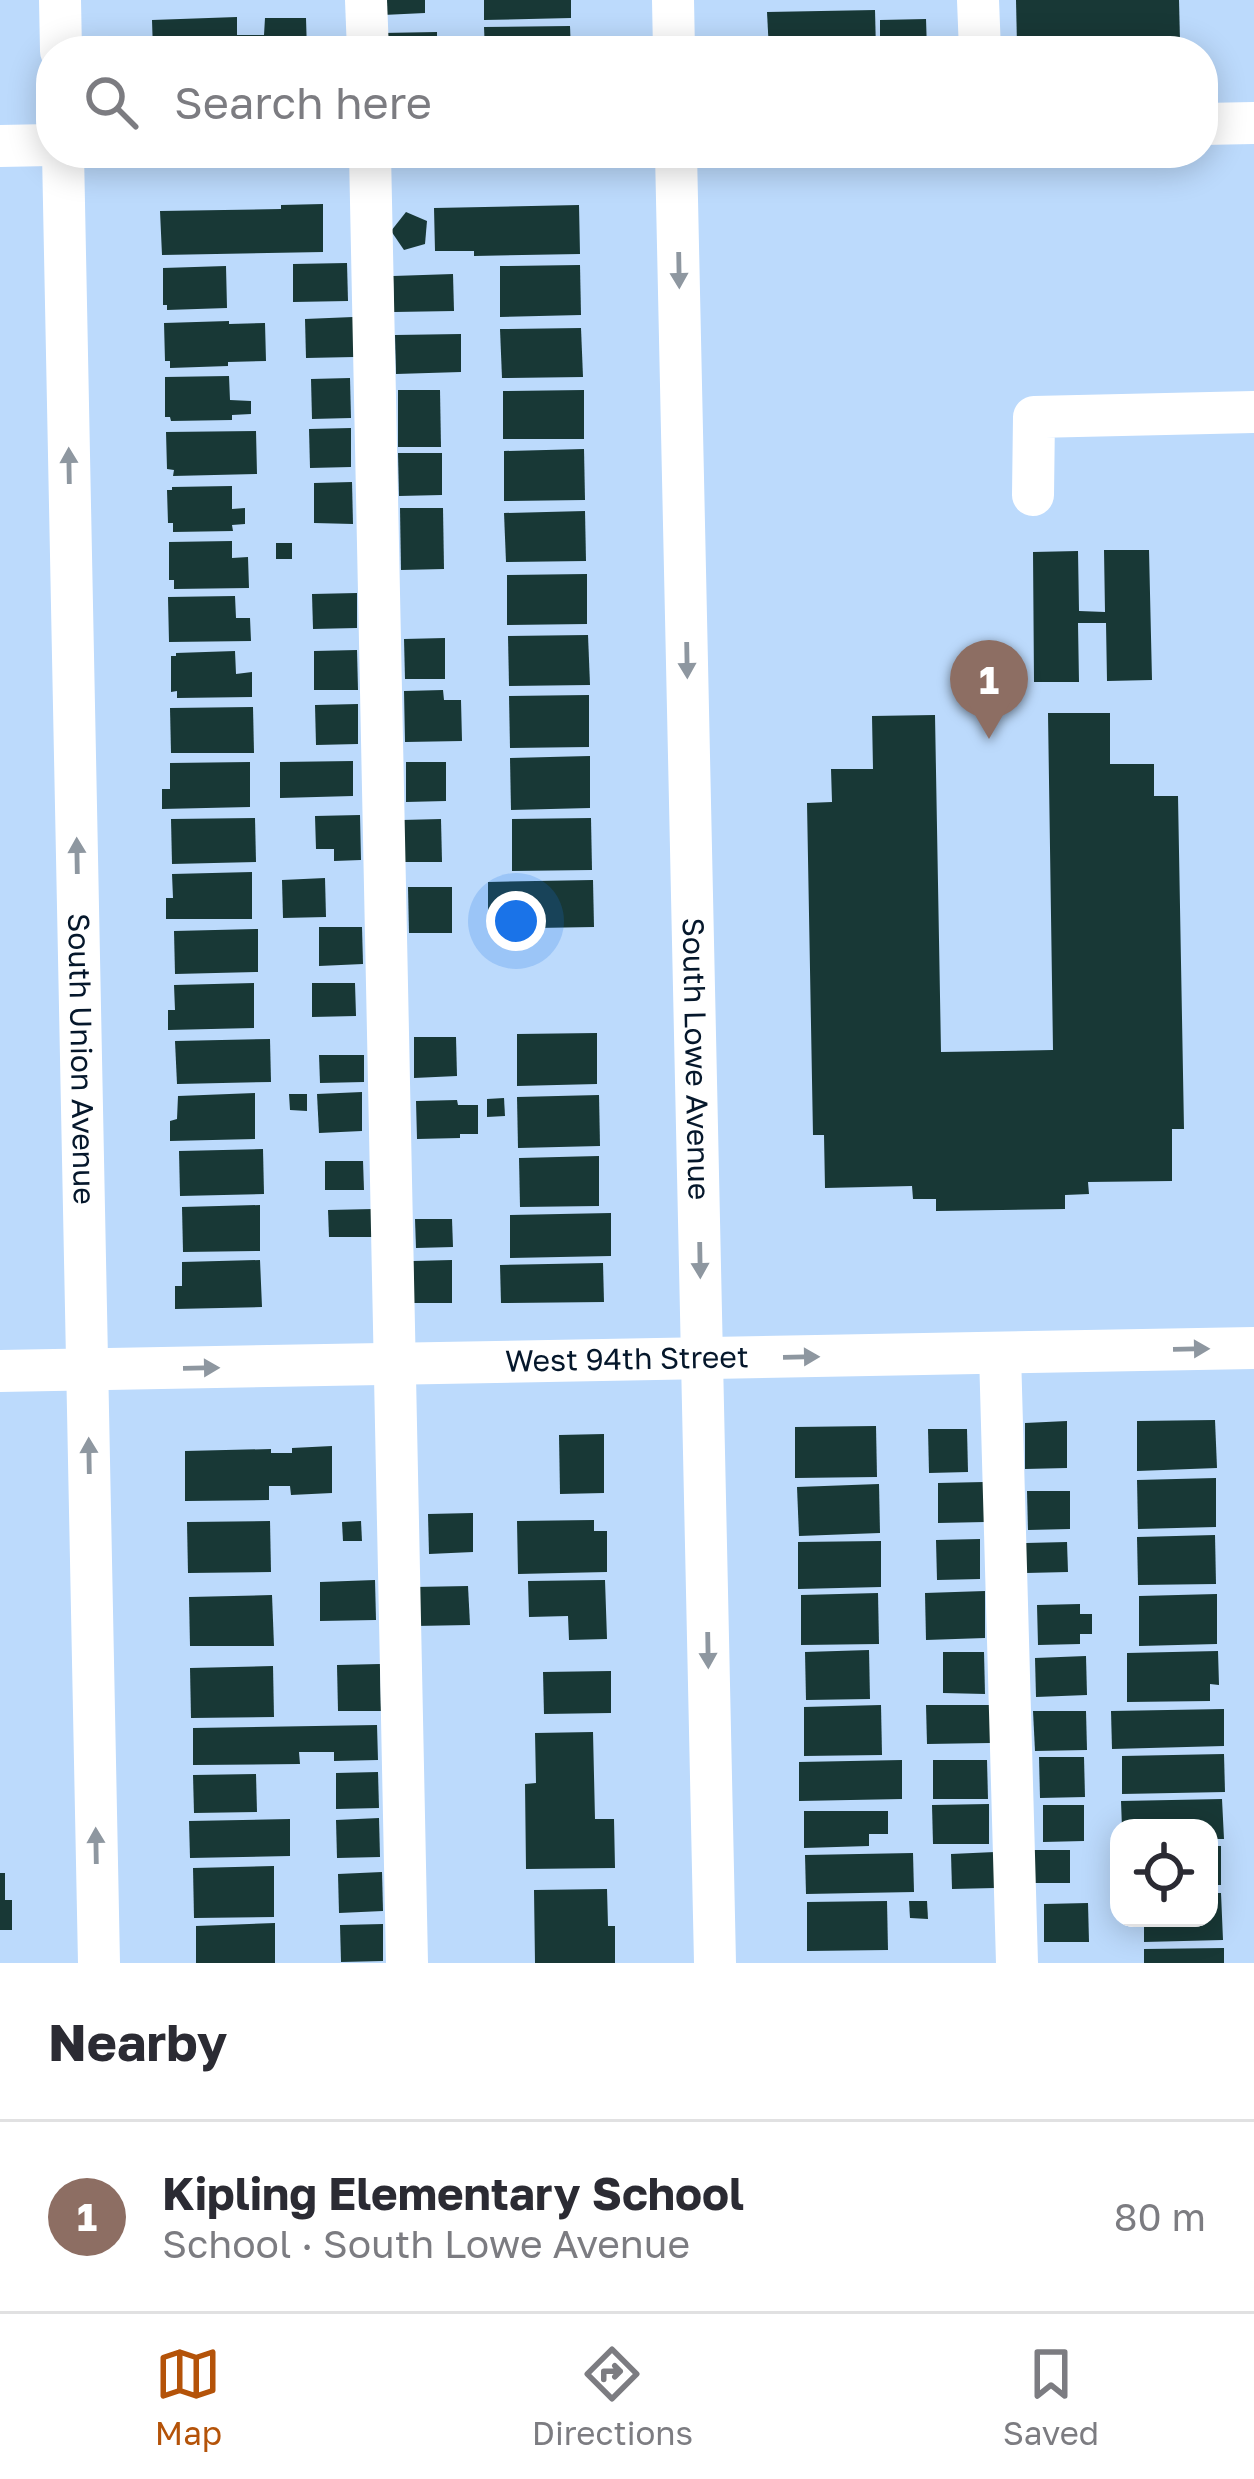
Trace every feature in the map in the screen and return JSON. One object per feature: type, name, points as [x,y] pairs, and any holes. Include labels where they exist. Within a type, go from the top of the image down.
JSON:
[{"type":"street","points":[[60,0],[61,36]]},
{"type":"street","points":[[367,0],[368,36]]},
{"type":"street","points":[[673,0],[674,36]]},
{"type":"street","points":[[979,0],[980,36]]},
{"type":"street","points":[[1218,124],[1254,123]]},
{"type":"street","points":[[0,146],[36,145]]},
{"type":"street","name":"South Union Avenue","points":[[63,168],[99,1963]]},
{"type":"street","points":[[370,168],[407,1963]]},
{"type":"street","name":"South Lowe Avenue","points":[[676,168],[715,1963]]},
{"type":"street","points":[[1033,495],[1034,416],[1254,412]]},
{"type":"street","name":"West 94th Street","points":[[0,1371],[1254,1348]]},
{"type":"street","points":[[1000,1353],[1017,1963]]},
{"type":"building","points":[[383,0],[425,0],[425,13],[383,15]]},
{"type":"building","points":[[484,0],[571,0],[571,18],[484,20]]},
{"type":"building","points":[[1016,0],[1179,0],[1180,36],[1017,36]]},
{"type":"building","points":[[875,10],[876,36],[768,36],[767,12]]},
{"type":"building","points":[[237,17],[237,35],[264,35],[265,18],[306,18],[307,36],[153,36],[152,20]]},
{"type":"building","points":[[926,19],[927,36],[880,36],[880,20]]},
{"type":"building","points":[[570,26],[570,36],[484,36],[484,27]]},
{"type":"building","points":[[437,32],[437,36],[382,36]]},
{"type":"building","points":[[323,204],[323,252],[162,255],[160,211]]},
{"type":"building","points":[[579,205],[580,254],[474,256],[474,251],[435,251],[434,208]]},
{"type":"building","points":[[406,212],[427,221],[425,244],[404,250],[391,231]]},
{"type":"building","points":[[347,263],[348,301],[293,302],[293,264]]},
{"type":"building","points":[[580,265],[581,315],[500,317],[500,266]]},
{"type":"building","points":[[226,266],[227,308],[167,310],[163,305],[163,268]]},
{"type":"building","points":[[453,274],[454,311],[394,312],[393,276]]},
{"type":"building","points":[[353,317],[354,357],[306,358],[305,319]]},
{"type":"building","points":[[164,323],[265,323],[266,361],[170,368],[170,361],[165,361]]},
{"type":"building","points":[[581,328],[583,377],[502,378],[500,329]]},
{"type":"building","points":[[461,334],[461,372],[396,374],[395,335]]},
{"type":"building","points":[[229,376],[230,400],[251,401],[251,414],[232,415],[232,420],[171,421],[165,417],[165,377]]},
{"type":"building","points":[[350,378],[351,418],[312,419],[311,379]]},
{"type":"building","points":[[398,390],[440,390],[441,447],[398,447]]},
{"type":"building","points":[[584,390],[584,439],[503,439],[503,391]]},
{"type":"building","points":[[351,428],[351,467],[310,468],[309,429]]},
{"type":"building","points":[[256,431],[257,474],[173,476],[174,470],[167,469],[166,432]]},
{"type":"building","points":[[584,449],[585,500],[504,501],[504,451]]},
{"type":"building","points":[[398,453],[442,453],[442,495],[399,496]]},
{"type":"building","points":[[352,482],[353,524],[314,523],[314,483]]},
{"type":"building","points":[[232,486],[232,509],[245,508],[245,524],[232,525],[233,531],[173,532],[173,523],[168,523],[167,490]]},
{"type":"building","points":[[400,508],[443,508],[444,569],[401,570]]},
{"type":"building","points":[[585,511],[586,561],[506,562],[504,513]]},
{"type":"building","points":[[232,541],[232,558],[248,557],[249,588],[174,589],[174,580],[169,580],[169,542]]},
{"type":"building","points":[[276,543],[292,543],[292,559],[276,559]]},
{"type":"building","points":[[1104,550],[1149,550],[1152,680],[1107,681],[1106,623],[1078,623],[1079,682],[1034,682],[1033,552],[1078,551],[1079,611],[1105,612]]},
{"type":"building","points":[[587,574],[587,624],[507,625],[507,575]]},
{"type":"building","points":[[357,593],[357,628],[313,629],[312,594]]},
{"type":"building","points":[[235,596],[236,618],[250,618],[251,641],[169,642],[168,597]]},
{"type":"building","points":[[588,635],[590,685],[509,686],[508,636]]},
{"type":"building","points":[[445,638],[445,679],[405,679],[404,639]]},
{"type":"building","points":[[357,650],[358,690],[314,690],[314,651]]},
{"type":"building","points":[[235,651],[236,674],[252,672],[252,697],[177,698],[177,691],[171,692],[171,656]]},
{"type":"building","points":[[443,690],[444,700],[461,700],[462,741],[405,742],[404,691]]},
{"type":"building","points":[[589,695],[589,747],[510,748],[509,696]]},
{"type":"building","points":[[358,704],[358,744],[316,745],[315,705]]},
{"type":"building","points":[[253,707],[254,753],[171,753],[170,708]]},
{"type":"building","points":[[1048,713],[1110,713],[1110,764],[1154,764],[1154,796],[1178,796],[1184,1129],[1172,1129],[1172,1181],[1088,1182],[1089,1194],[1065,1195],[1065,1209],[936,1211],[936,1199],[913,1199],[912,1186],[825,1188],[824,1135],[813,1135],[807,803],[832,802],[831,769],[873,769],[872,716],[935,715],[941,1052],[1053,1050]]},
{"type":"building","points":[[590,756],[590,808],[511,810],[510,758]]},
{"type":"building","points":[[353,761],[353,796],[280,798],[280,762]]},
{"type":"building","points":[[250,762],[250,807],[162,809],[162,789],[170,789],[170,763]]},
{"type":"building","points":[[406,762],[446,762],[446,801],[406,802]]},
{"type":"building","points":[[360,815],[361,860],[334,861],[334,849],[316,849],[315,816]]},
{"type":"building","points":[[255,818],[256,862],[172,864],[171,819]]},
{"type":"building","points":[[591,818],[592,870],[512,871],[512,819]]},
{"type":"building","points":[[441,819],[442,862],[403,862],[402,820]]},
{"type":"building","points":[[252,872],[252,919],[166,919],[166,898],[173,898],[172,874]]},
{"type":"building","points":[[325,878],[326,917],[283,918],[282,880]]},
{"type":"building","points":[[593,880],[594,927],[488,929],[488,882]]},
{"type":"building","points":[[408,887],[452,887],[452,933],[409,933]]},
{"type":"building","points":[[319,927],[362,927],[363,964],[319,966]]},
{"type":"building","points":[[258,929],[258,972],[175,974],[174,931]]},
{"type":"building","points":[[254,983],[254,1028],[168,1030],[168,1010],[175,1010],[174,985]]},
{"type":"building","points":[[312,983],[355,983],[356,1016],[312,1017]]},
{"type":"building","points":[[597,1033],[597,1084],[517,1086],[517,1034]]},
{"type":"building","points":[[414,1037],[456,1037],[457,1076],[414,1078]]},
{"type":"building","points":[[270,1039],[271,1082],[177,1084],[175,1041]]},
{"type":"building","points":[[319,1055],[364,1055],[364,1082],[320,1083]]},
{"type":"building","points":[[362,1092],[362,1131],[319,1133],[317,1094]]},
{"type":"building","points":[[255,1093],[255,1139],[170,1141],[178,1096]]},
{"type":"building","points":[[289,1094],[307,1094],[307,1111],[290,1110]]},
{"type":"building","points":[[599,1095],[600,1146],[518,1148],[517,1097]]},
{"type":"building","points":[[504,1098],[505,1116],[487,1117],[487,1099]]},
{"type":"building","points":[[457,1100],[458,1105],[478,1105],[478,1134],[417,1139],[416,1101]]},
{"type":"building","points":[[263,1149],[264,1194],[180,1196],[179,1151]]},
{"type":"building","points":[[599,1156],[599,1206],[520,1207],[519,1158]]},
{"type":"building","points":[[325,1161],[363,1161],[364,1190],[325,1190]]},
{"type":"building","points":[[260,1205],[260,1251],[183,1252],[182,1207]]},
{"type":"building","points":[[373,1209],[374,1237],[329,1237],[328,1210]]},
{"type":"building","points":[[611,1213],[611,1256],[510,1258],[510,1215]]},
{"type":"building","points":[[415,1219],[452,1219],[453,1247],[416,1248]]},
{"type":"building","points":[[260,1260],[262,1307],[175,1309],[182,1262]]},
{"type":"building","points":[[452,1260],[452,1303],[414,1303],[413,1261]]},
{"type":"building","points":[[603,1263],[604,1302],[501,1303],[500,1265]]},
{"type":"building","points":[[1215,1420],[1217,1468],[1137,1471],[1137,1421]]},
{"type":"building","points":[[1067,1421],[1067,1468],[1025,1469],[1025,1423]]},
{"type":"building","points":[[876,1426],[877,1477],[795,1478],[795,1427]]},
{"type":"building","points":[[928,1429],[967,1429],[968,1472],[929,1473]]},
{"type":"building","points":[[604,1434],[604,1493],[560,1494],[559,1435]]},
{"type":"building","points":[[332,1446],[332,1493],[291,1495],[290,1486],[269,1486],[269,1500],[185,1501],[185,1451],[271,1449],[271,1453],[292,1453],[292,1448]]},
{"type":"building","points":[[1216,1478],[1216,1527],[1138,1529],[1137,1480]]},
{"type":"building","points":[[984,1482],[985,1522],[938,1523],[938,1483]]},
{"type":"building","points":[[879,1484],[880,1533],[799,1536],[797,1487]]},
{"type":"building","points":[[1027,1491],[1070,1491],[1070,1529],[1028,1530]]},
{"type":"building","points":[[473,1513],[473,1552],[429,1554],[428,1514]]},
{"type":"building","points":[[594,1520],[594,1531],[607,1531],[607,1572],[518,1574],[517,1521]]},
{"type":"building","points":[[270,1521],[271,1572],[188,1573],[187,1522]]},
{"type":"building","points":[[361,1521],[362,1541],[343,1541],[342,1522]]},
{"type":"building","points":[[1215,1535],[1216,1584],[1138,1585],[1137,1537]]},
{"type":"building","points":[[980,1539],[980,1579],[937,1580],[936,1540]]},
{"type":"building","points":[[881,1541],[881,1587],[798,1589],[798,1542]]},
{"type":"building","points":[[1067,1542],[1068,1572],[1026,1573],[1026,1543]]},
{"type":"building","points":[[375,1580],[376,1620],[320,1621],[320,1582]]},
{"type":"building","points":[[605,1580],[607,1639],[569,1640],[568,1616],[529,1617],[528,1581]]},
{"type":"building","points":[[468,1586],[470,1625],[415,1626],[415,1587]]},
{"type":"building","points":[[985,1591],[985,1638],[926,1640],[925,1593]]},
{"type":"building","points":[[878,1593],[879,1644],[801,1645],[801,1595]]},
{"type":"building","points":[[1217,1594],[1217,1644],[1139,1646],[1139,1596]]},
{"type":"building","points":[[272,1595],[274,1646],[190,1646],[189,1597]]},
{"type":"building","points":[[1080,1604],[1080,1614],[1092,1614],[1092,1634],[1080,1634],[1080,1644],[1038,1645],[1037,1605]]},
{"type":"building","points":[[869,1650],[870,1699],[806,1700],[805,1652]]},
{"type":"building","points":[[1218,1651],[1219,1685],[1210,1684],[1210,1701],[1127,1702],[1127,1653]]},
{"type":"building","points":[[943,1652],[984,1652],[985,1694],[943,1693]]},
{"type":"building","points":[[1086,1656],[1087,1695],[1036,1697],[1035,1658]]},
{"type":"building","points":[[380,1664],[381,1711],[338,1711],[337,1665]]},
{"type":"building","points":[[273,1666],[274,1717],[191,1718],[190,1668]]},
{"type":"building","points":[[611,1671],[611,1713],[544,1714],[543,1672]]},
{"type":"building","points":[[881,1705],[882,1755],[804,1756],[804,1707]]},
{"type":"building","points":[[926,1705],[990,1705],[991,1743],[927,1744]]},
{"type":"building","points":[[1224,1709],[1224,1746],[1112,1749],[1111,1711]]},
{"type":"building","points":[[1033,1711],[1086,1711],[1087,1750],[1035,1751]]},
{"type":"building","points":[[377,1725],[378,1760],[334,1761],[334,1752],[299,1752],[300,1764],[193,1765],[193,1728]]},
{"type":"building","points":[[593,1732],[595,1819],[614,1819],[615,1868],[526,1869],[525,1784],[536,1783],[535,1733]]},
{"type":"building","points":[[1224,1754],[1225,1792],[1122,1794],[1122,1756]]},
{"type":"building","points":[[1039,1757],[1084,1757],[1085,1797],[1040,1798]]},
{"type":"building","points":[[902,1760],[902,1799],[799,1801],[799,1762]]},
{"type":"building","points":[[933,1760],[987,1760],[988,1799],[933,1799]]},
{"type":"building","points":[[378,1772],[379,1808],[336,1809],[336,1773]]},
{"type":"building","points":[[256,1774],[257,1812],[194,1813],[193,1775]]},
{"type":"building","points":[[1222,1799],[1224,1839],[1218,1839],[1218,1819],[1122,1819],[1121,1801]]},
{"type":"building","points":[[989,1804],[989,1844],[933,1844],[932,1805]]},
{"type":"building","points":[[1043,1805],[1084,1805],[1084,1841],[1043,1842]]},
{"type":"building","points":[[804,1811],[888,1811],[888,1834],[869,1834],[869,1846],[804,1848]]},
{"type":"building","points":[[379,1818],[380,1857],[337,1858],[336,1820]]},
{"type":"building","points":[[290,1819],[290,1856],[190,1858],[189,1821]]},
{"type":"building","points":[[1218,1846],[1221,1846],[1218,1885]]},
{"type":"building","points":[[1032,1850],[1070,1850],[1070,1883],[1033,1883]]},
{"type":"building","points":[[995,1852],[995,1888],[952,1889],[951,1854]]},
{"type":"building","points":[[913,1853],[914,1892],[806,1894],[805,1855]]},
{"type":"building","points":[[274,1866],[274,1917],[194,1918],[193,1868]]},
{"type":"building","points":[[382,1872],[383,1911],[339,1913],[338,1874]]},
{"type":"building","points":[[0,1873],[5,1873],[5,1900],[12,1900],[12,1930],[0,1930]]},
{"type":"building","points":[[607,1889],[608,1926],[615,1926],[615,1963],[535,1963],[534,1890]]},
{"type":"building","points":[[1221,1893],[1223,1940],[1144,1942],[1144,1927],[1218,1927]]},
{"type":"building","points":[[887,1901],[888,1950],[807,1951],[807,1902]]},
{"type":"building","points":[[909,1901],[927,1901],[928,1919],[910,1918]]},
{"type":"building","points":[[1088,1903],[1089,1942],[1044,1942],[1044,1904]]},
{"type":"building","points":[[275,1923],[275,1963],[196,1963],[196,1926]]},
{"type":"building","points":[[383,1924],[383,1961],[341,1962],[340,1925]]},
{"type":"building","points":[[1224,1948],[1224,1963],[1144,1963],[1144,1949]]},
{"type":"place","name":"Kipling Elementary School","points":[[989,739]]}]
